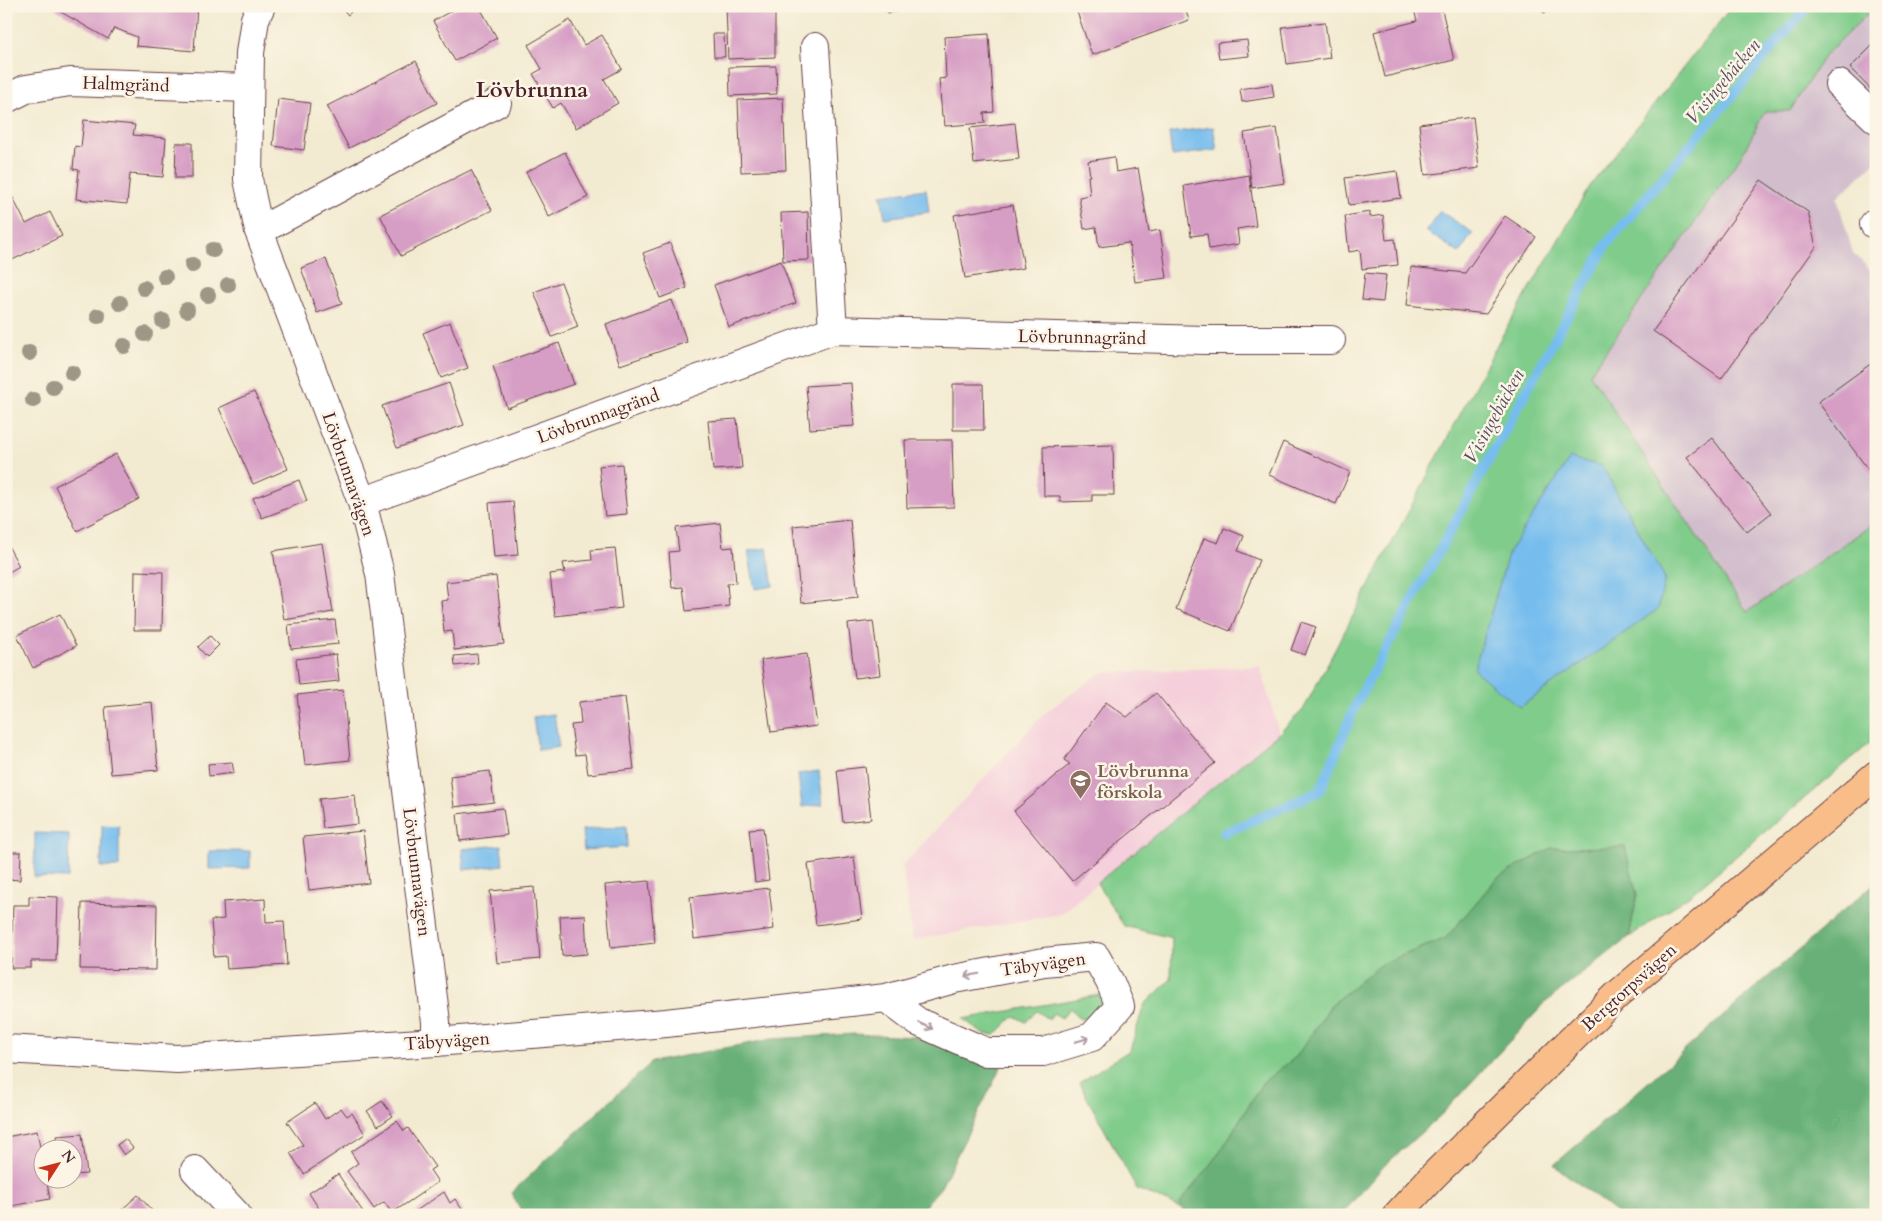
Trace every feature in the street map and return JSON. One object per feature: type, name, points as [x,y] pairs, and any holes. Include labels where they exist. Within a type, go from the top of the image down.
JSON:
[{"type":"main road","name":"Bergtorpsvägen","points":[[1397,1215],[1432,1177],[1618,995],[1876,775]]},
{"type":"street","name":"Lövbrunnavägen","points":[[261,6],[255,19],[250,53],[248,180],[259,231],[362,502],[380,574],[435,1012],[436,1042]]},
{"type":"street","points":[[815,47],[833,330]]},
{"type":"street","name":"Halmgränd","points":[[6,99],[26,89],[70,82],[249,88]]},
{"type":"street","points":[[1839,84],[1876,118]]},
{"type":"street","points":[[259,231],[497,103]]},
{"type":"street","name":"Lövbrunnagränd","points":[[362,502],[833,330],[1205,340],[1331,340]]},
{"type":"street","name":"Täbyvägen","points":[[6,1049],[177,1059],[436,1042],[666,1022],[886,998],[954,978],[1044,962],[1096,957],[1120,1006],[1092,1037],[1043,1052],[986,1052],[918,1022],[886,998]]},
{"type":"street","points":[[195,1170],[237,1215]]},
{"type":"shaded area","points":[[1876,6],[1876,161],[1837,198],[1853,253],[1872,271],[1876,269],[1876,522],[1747,612],[1590,374],[1743,153],[1765,110],[1790,111],[1825,55]]},
{"type":"shaded area","name":"Lövbrunna förskola","points":[[1260,666],[1279,733],[1061,914],[913,940],[902,866],[1046,712],[1101,673]]},
{"type":"green space","points":[[1732,6],[1876,6],[1825,55],[1790,111],[1765,111],[1743,153],[1590,374],[1747,612],[1876,522],[1876,738],[1690,895],[1629,937],[1637,895],[1497,878],[1446,938],[1381,964],[1332,1004],[1296,1057],[1263,1082],[1222,1149],[1181,1208],[1137,1189],[1079,1083],[1130,1050],[1144,1005],[1171,979],[1172,938],[1124,926],[1097,883],[1279,733],[1303,710],[1499,341],[1590,186]]},
{"type":"green space","points":[[1625,847],[1637,895],[1629,937],[1546,1002],[1442,1114],[1384,1166],[1341,1215],[1185,1215],[1180,1203],[1222,1149],[1263,1082],[1296,1057],[1332,1004],[1381,964],[1446,938],[1497,878],[1551,848]]},
{"type":"green space","points":[[1876,882],[1876,1215],[1619,1215],[1554,1165]]},
{"type":"green space","points":[[1105,994],[1095,1016],[1080,1019],[1070,1008],[1062,1018],[1053,1013],[1049,1020],[1037,1011],[1026,1022],[1014,1016],[995,1035],[984,1034],[963,1019]]},
{"type":"green space","points":[[854,1034],[915,1037],[963,1051],[1001,1067],[941,1187],[917,1215],[524,1215],[511,1193],[652,1062],[772,1039]]},
{"type":"water","points":[[1213,127],[1217,150],[1172,156],[1169,133]]},
{"type":"water","points":[[926,189],[929,212],[885,218],[881,195]]},
{"type":"water","points":[[1440,211],[1473,233],[1459,253],[1426,231]]},
{"type":"water","points":[[1570,458],[1602,466],[1665,578],[1658,609],[1520,707],[1474,670],[1509,552]]},
{"type":"water","points":[[767,548],[773,586],[755,589],[748,551]]},
{"type":"water","points":[[554,714],[559,747],[538,750],[533,717]]},
{"type":"water","points":[[819,771],[823,804],[802,807],[798,774]]},
{"type":"water","points":[[102,825],[119,826],[119,867],[101,867]]},
{"type":"water","points":[[626,826],[627,847],[584,850],[582,830]]},
{"type":"water","points":[[35,833],[69,834],[68,878],[34,877]]},
{"type":"water","points":[[501,845],[503,865],[464,870],[462,849]]},
{"type":"water","points":[[209,851],[250,851],[250,868],[209,869]]},
{"type":"building","points":[[55,6],[134,6],[139,9],[139,6],[197,6],[194,51],[136,46],[137,37],[114,28],[108,39],[54,8]]},
{"type":"building","points":[[340,6],[357,6],[348,15]]},
{"type":"building","points":[[460,6],[479,6],[497,38],[455,61],[433,21]]},
{"type":"building","points":[[726,6],[775,6],[775,57],[728,59]]},
{"type":"building","points":[[887,6],[916,6],[916,9],[888,13]]},
{"type":"building","points":[[1075,6],[1184,6],[1189,20],[1092,55]]},
{"type":"building","points":[[1413,6],[1441,6],[1454,60],[1385,77],[1374,32],[1417,21]]},
{"type":"building","points":[[1541,6],[1557,6],[1544,13]]},
{"type":"building","points":[[570,20],[584,45],[602,35],[622,69],[604,79],[618,103],[576,128],[561,103],[553,108],[533,74],[542,69],[528,45]]},
{"type":"building","points":[[1325,22],[1330,58],[1287,64],[1282,27]]},
{"type":"building","points":[[713,34],[724,34],[725,57],[714,57]]},
{"type":"building","points":[[989,34],[994,112],[984,113],[985,123],[945,126],[944,116],[942,116],[939,79],[946,78],[944,37]]},
{"type":"building","points":[[1247,40],[1249,56],[1219,59],[1217,43]]},
{"type":"building","points":[[1876,42],[1876,95],[1850,68]]},
{"type":"building","points":[[416,61],[437,103],[349,148],[327,106]]},
{"type":"building","points":[[776,66],[777,94],[730,96],[729,67]]},
{"type":"building","points":[[1272,84],[1274,97],[1242,102],[1240,89]]},
{"type":"building","points":[[783,98],[786,170],[741,172],[738,100]]},
{"type":"building","points":[[278,99],[310,103],[304,150],[273,146]]},
{"type":"building","points":[[1473,117],[1479,168],[1425,175],[1419,124]]},
{"type":"building","points":[[84,120],[135,125],[133,135],[166,138],[163,177],[130,174],[127,204],[76,199],[79,170],[73,169],[75,146],[81,147]]},
{"type":"building","points":[[1015,123],[1019,159],[974,164],[970,128]]},
{"type":"building","points":[[1277,128],[1285,183],[1252,188],[1244,133]]},
{"type":"building","points":[[176,143],[192,143],[192,178],[175,178]]},
{"type":"building","points":[[565,152],[588,197],[549,217],[526,172]]},
{"type":"building","points":[[1114,157],[1116,172],[1138,168],[1149,232],[1160,230],[1167,278],[1135,282],[1129,243],[1099,247],[1096,227],[1084,229],[1079,197],[1090,195],[1088,161]]},
{"type":"building","points":[[471,170],[492,210],[401,256],[380,215]]},
{"type":"building","points":[[1397,171],[1401,198],[1349,205],[1345,178]]},
{"type":"building","points":[[1249,175],[1256,226],[1237,229],[1239,244],[1209,249],[1207,234],[1191,236],[1184,186]]},
{"type":"building","points":[[1761,180],[1808,212],[1816,247],[1721,379],[1653,331]]},
{"type":"building","points":[[6,184],[26,224],[50,212],[62,236],[8,262],[6,258]]},
{"type":"building","points":[[1013,205],[1024,268],[965,278],[954,215]]},
{"type":"building","points":[[808,212],[809,260],[783,261],[781,213]]},
{"type":"building","points":[[1370,212],[1370,217],[1383,215],[1386,240],[1395,239],[1398,265],[1362,269],[1360,250],[1349,252],[1345,216]]},
{"type":"building","points":[[1505,216],[1536,237],[1486,314],[1407,305],[1411,267],[1465,273]]},
{"type":"building","points":[[670,243],[687,288],[660,298],[643,253]]},
{"type":"building","points":[[326,259],[342,304],[317,313],[301,268]]},
{"type":"building","points":[[781,261],[796,303],[729,327],[714,285]]},
{"type":"building","points":[[1365,273],[1386,275],[1383,302],[1362,300]]},
{"type":"building","points":[[561,282],[578,327],[552,337],[534,292]]},
{"type":"building","points":[[672,300],[687,342],[620,365],[606,324]]},
{"type":"building","points":[[450,322],[468,368],[441,378],[423,333]]},
{"type":"building","points":[[559,343],[574,384],[507,408],[493,366]]},
{"type":"building","points":[[1876,360],[1876,480],[1818,402]]},
{"type":"building","points":[[449,383],[464,425],[397,448],[382,406]]},
{"type":"building","points":[[851,383],[854,426],[810,429],[806,386]]},
{"type":"building","points":[[953,384],[983,384],[984,430],[953,430]]},
{"type":"building","points":[[254,392],[288,469],[253,484],[219,408]]},
{"type":"building","points":[[737,419],[742,468],[713,470],[708,421]]},
{"type":"building","points":[[1712,438],[1771,513],[1747,532],[1687,457]]},
{"type":"building","points":[[905,440],[952,440],[954,507],[907,508]]},
{"type":"building","points":[[1283,442],[1350,472],[1336,504],[1269,475]]},
{"type":"building","points":[[1113,445],[1114,495],[1092,495],[1092,501],[1060,502],[1060,496],[1044,496],[1043,447]]},
{"type":"building","points":[[116,454],[139,499],[77,531],[55,486]]},
{"type":"building","points":[[622,464],[627,514],[605,516],[599,466]]},
{"type":"building","points":[[299,480],[307,501],[262,518],[253,498]]},
{"type":"building","points":[[513,501],[518,555],[494,557],[489,503]]},
{"type":"building","points":[[850,520],[858,597],[801,603],[793,526]]},
{"type":"building","points":[[720,523],[723,548],[733,547],[736,583],[727,584],[729,606],[686,611],[683,587],[672,588],[669,552],[679,551],[676,528]]},
{"type":"building","points":[[1224,528],[1244,536],[1238,551],[1259,560],[1230,631],[1176,609],[1204,538],[1218,543]]},
{"type":"building","points":[[6,542],[19,566],[6,574]]},
{"type":"building","points":[[322,543],[333,612],[284,620],[273,551]]},
{"type":"building","points":[[615,548],[622,608],[555,616],[550,574],[565,572],[563,563],[592,560],[591,550]]},
{"type":"building","points":[[135,571],[163,572],[162,630],[134,630]]},
{"type":"building","points":[[496,576],[504,644],[454,650],[452,631],[444,632],[441,601],[448,600],[446,582]]},
{"type":"building","points":[[60,614],[76,646],[33,668],[17,635]]},
{"type":"building","points":[[335,620],[338,644],[291,649],[288,625]]},
{"type":"building","points":[[873,621],[880,675],[855,678],[848,624]]},
{"type":"building","points":[[1301,622],[1316,627],[1305,655],[1291,650]]},
{"type":"building","points":[[210,636],[219,645],[207,657],[198,647]]},
{"type":"building","points":[[336,654],[339,681],[299,685],[296,659]]},
{"type":"building","points":[[477,654],[478,663],[455,666],[454,656]]},
{"type":"building","points":[[807,654],[817,726],[771,732],[761,660]]},
{"type":"building","points":[[343,690],[350,760],[305,765],[297,695]]},
{"type":"building","points":[[1156,693],[1215,763],[1072,881],[1014,811],[1070,764],[1064,760],[1106,702],[1127,717]]},
{"type":"building","points":[[625,697],[634,769],[588,774],[585,754],[575,755],[571,725],[581,724],[579,702]]},
{"type":"building","points":[[152,702],[158,770],[111,774],[105,707]]},
{"type":"building","points":[[232,762],[234,773],[209,776],[208,764]]},
{"type":"building","points":[[865,767],[871,819],[843,822],[837,770]]},
{"type":"building","points":[[490,771],[494,802],[454,807],[450,776]]},
{"type":"building","points":[[355,795],[358,824],[323,828],[319,799]]},
{"type":"building","points":[[503,808],[507,835],[460,841],[457,814]]},
{"type":"building","points":[[763,828],[769,880],[755,882],[749,829]]},
{"type":"building","points":[[363,831],[369,883],[309,890],[303,837]]},
{"type":"building","points":[[6,852],[21,852],[20,880],[6,879]]},
{"type":"building","points":[[854,857],[862,919],[816,925],[808,864]]},
{"type":"building","points":[[649,881],[655,943],[611,948],[605,885]]},
{"type":"building","points":[[534,887],[540,959],[497,963],[490,891]]},
{"type":"building","points":[[769,888],[774,929],[694,939],[690,897]]},
{"type":"building","points":[[29,896],[58,897],[56,961],[31,961],[31,968],[11,968],[13,905],[29,905]]},
{"type":"building","points":[[265,899],[266,922],[284,921],[287,965],[227,969],[226,956],[214,957],[211,920],[224,919],[223,902]]},
{"type":"building","points":[[82,903],[157,905],[156,970],[80,969]]},
{"type":"building","points":[[585,915],[587,954],[562,956],[560,916]]},
{"type":"building","points":[[382,1101],[393,1116],[378,1126],[367,1111]]},
{"type":"building","points":[[315,1103],[325,1119],[341,1108],[347,1116],[352,1113],[365,1134],[304,1174],[290,1153],[303,1145],[287,1122]]},
{"type":"building","points":[[397,1121],[404,1131],[408,1128],[435,1167],[430,1170],[438,1182],[392,1213],[384,1202],[374,1209],[347,1171],[358,1163],[351,1152]]},
{"type":"building","points":[[37,1131],[38,1138],[32,1138],[32,1188],[48,1188],[50,1199],[6,1207],[6,1137]]},
{"type":"building","points":[[82,1134],[87,1174],[82,1174],[82,1138],[57,1138],[57,1136]]},
{"type":"building","points":[[125,1139],[133,1148],[124,1155],[117,1145]]},
{"type":"building","points":[[338,1174],[365,1215],[323,1215],[309,1193]]},
{"type":"building","points":[[444,1192],[450,1203],[455,1199],[466,1215],[410,1215]]},
{"type":"building","points":[[138,1195],[156,1215],[116,1215]]},
{"type":"waterway","name":"Visingebäcken","points":[[1224,833],[1320,791],[1357,702],[1606,245],[1808,6]]},
{"type":"place","name":"Lövbrunna förskola","points":[[1081,800]]},
{"type":"district","name":"Lövbrunna","points":[[532,89]]}]
